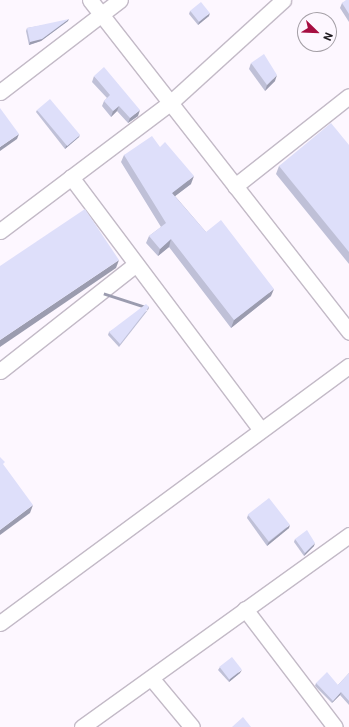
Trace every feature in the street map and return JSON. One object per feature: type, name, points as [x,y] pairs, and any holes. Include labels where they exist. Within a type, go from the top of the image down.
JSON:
[{"type":"street","points":[[90,0],[349,332]]},
{"type":"street","points":[[1,89],[102,16],[120,0]]},
{"type":"street","points":[[0,230],[170,103],[283,0]]},
{"type":"street","points":[[235,186],[349,96]]},
{"type":"street","points":[[71,177],[261,430]]},
{"type":"street","points":[[0,370],[136,264]]},
{"type":"street","points":[[0,623],[349,366]]},
{"type":"street","points":[[82,727],[349,535]]},
{"type":"street","points":[[245,609],[336,727]]},
{"type":"street","points":[[152,678],[192,727]]},
{"type":"building","points":[[349,0],[349,14],[342,3]]},
{"type":"building","points":[[201,2],[210,13],[199,22],[190,11]]},
{"type":"building","points":[[69,19],[42,39],[30,42],[27,28]]},
{"type":"building","points":[[264,54],[277,75],[267,85],[251,63]]},
{"type":"building","points":[[104,67],[140,110],[130,118],[119,106],[113,111],[104,101],[110,95],[94,76]]},
{"type":"building","points":[[50,99],[80,135],[67,146],[37,110]]},
{"type":"building","points":[[0,108],[19,134],[0,147]]},
{"type":"building","points":[[331,123],[349,145],[349,252],[279,166]]},
{"type":"building","points":[[152,136],[160,147],[165,142],[194,176],[172,193],[206,232],[221,220],[274,289],[234,320],[171,239],[160,249],[149,236],[166,223],[124,155]]},
{"type":"building","points":[[85,209],[119,260],[0,340],[0,266]]},
{"type":"building","points":[[146,304],[149,307],[120,344],[109,332]]},
{"type":"building","points":[[0,457],[5,462],[3,464],[33,505],[0,530]]},
{"type":"building","points":[[269,498],[290,525],[269,541],[248,515]]},
{"type":"building","points":[[307,530],[315,543],[305,553],[295,539]]},
{"type":"building","points":[[232,657],[242,670],[229,679],[219,667]]},
{"type":"building","points":[[327,672],[338,685],[349,673],[349,701],[341,692],[333,701],[316,683]]},
{"type":"building","points":[[243,717],[251,727],[232,727]]}]
